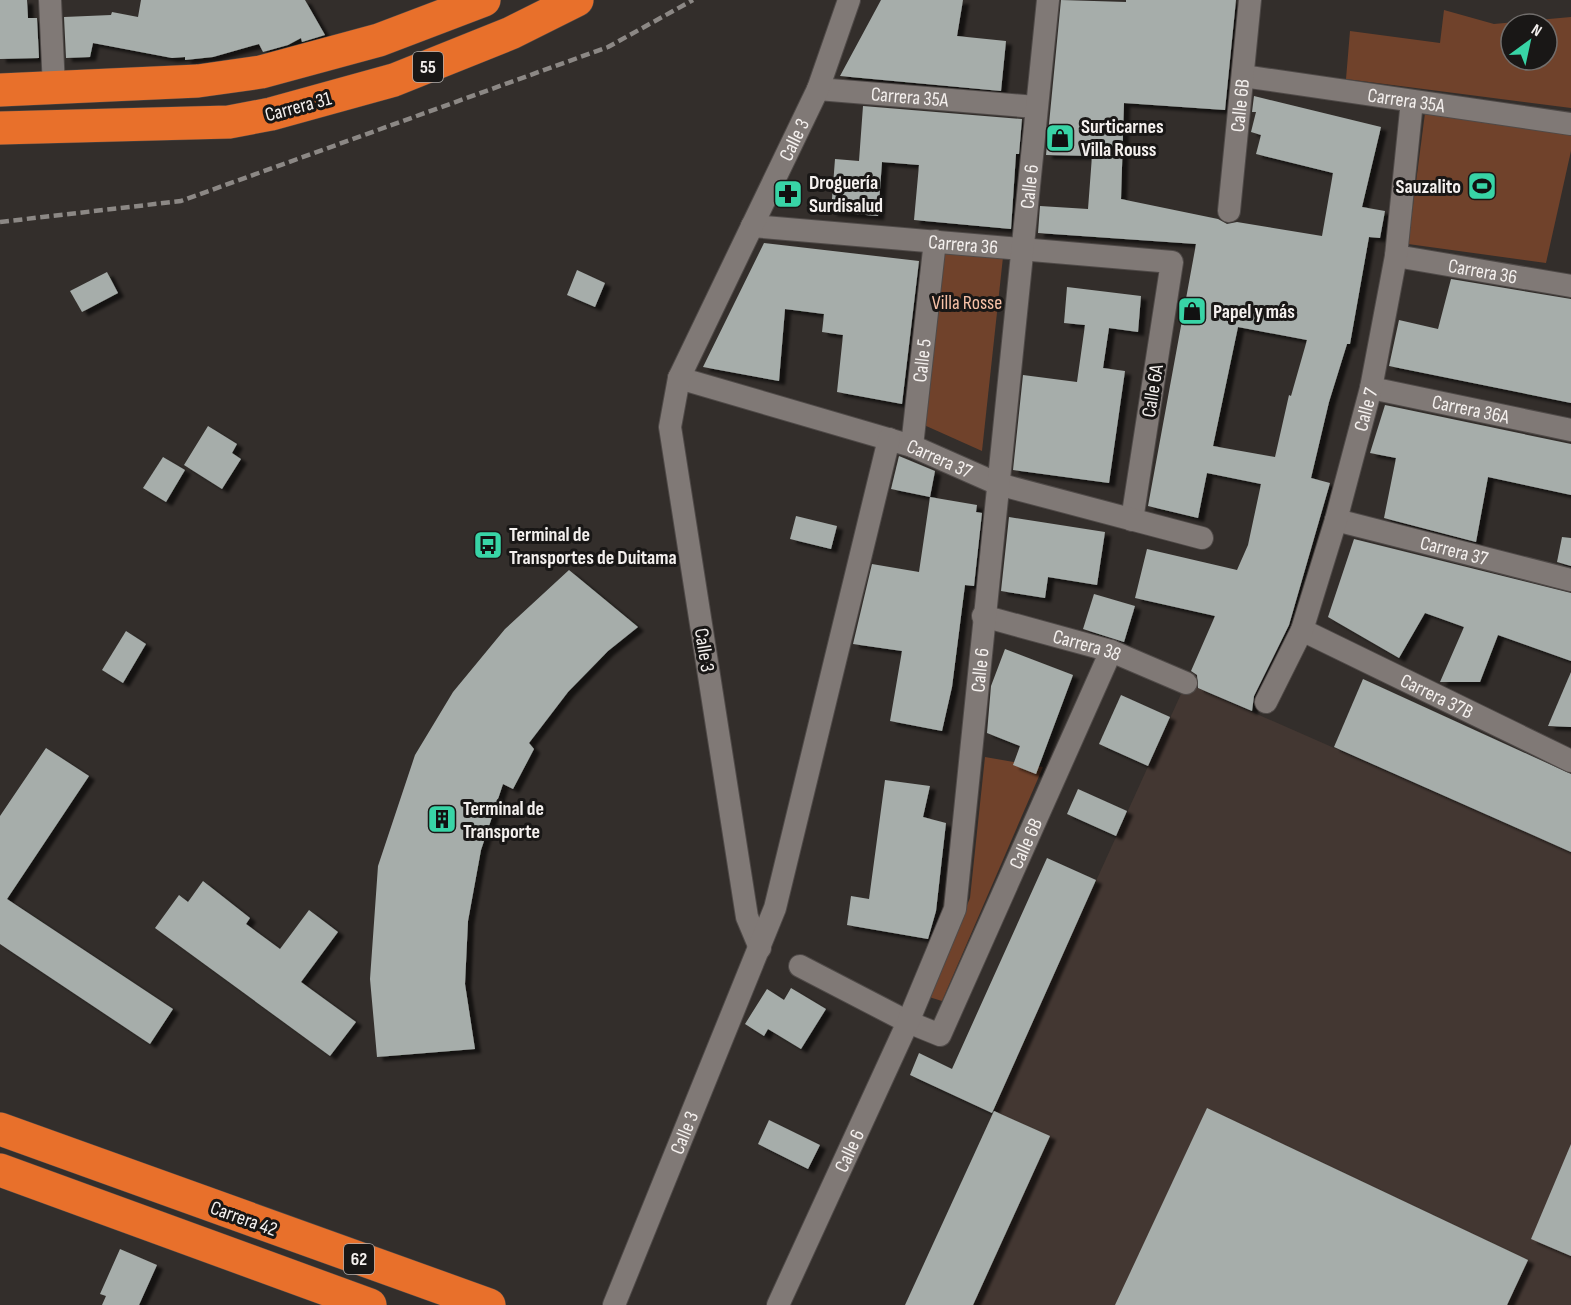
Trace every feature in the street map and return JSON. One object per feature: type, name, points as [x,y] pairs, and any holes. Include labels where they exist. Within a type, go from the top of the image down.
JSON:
[{"type":"highway","name":"55","points":[[0,90],[198,81],[261,72],[379,40],[484,0]]},
{"type":"highway","name":"Carrera 31","points":[[0,128],[229,122],[272,114],[394,81],[511,33],[577,0]]},
{"type":"highway","name":"Carrera 42","points":[[0,1129],[489,1305]]},
{"type":"highway","name":"Carrera 42","points":[[0,1170],[370,1305]]},
{"type":"street","points":[[50,0],[54,88]]},
{"type":"street","name":"Calle 3","points":[[614,1305],[760,948],[747,918],[670,427],[679,378],[818,89],[849,0]]},
{"type":"street","name":"Calle 6","points":[[778,1305],[908,1022],[955,909],[983,615],[1048,0]]},
{"type":"street","name":"Calle 6B","points":[[1228,211],[1250,0]]},
{"type":"street","name":"Carrera 35A","points":[[1243,76],[1571,124]]},
{"type":"street","name":"Carrera 35A","points":[[818,89],[1036,107]]},
{"type":"street","name":"Calle 7","points":[[1266,702],[1302,630],[1336,520],[1371,388],[1396,256],[1412,101]]},
{"type":"street","name":"Carrera 36","points":[[752,225],[1172,262]]},
{"type":"street","name":"Calle 5","points":[[912,446],[935,242]]},
{"type":"street","name":"Carrera 36","points":[[1396,256],[1571,286]]},
{"type":"street","name":"Calle 6A","points":[[1132,520],[1172,262]]},
{"type":"street","name":"Carrera 37","points":[[679,378],[912,446],[998,484],[1202,538]]},
{"type":"street","name":"Carrera 36A","points":[[1371,388],[1571,430]]},
{"type":"street","points":[[760,948],[776,908],[889,439]]},
{"type":"street","name":"Carrera 37","points":[[1336,520],[1571,580]]},
{"type":"street","name":"Carrera 38","points":[[983,615],[1111,651],[1186,683]]},
{"type":"street","name":"Carrera 37B","points":[[1302,630],[1566,756]]},
{"type":"street","name":"Calle 6B","points":[[908,1022],[940,1035],[1111,651]]},
{"type":"street","points":[[800,966],[908,1022]]},
{"type":"shaded area","points":[[1186,683],[1571,852],[1571,1305],[910,1305],[1031,1024]]},
{"type":"green space","points":[[1444,10],[1499,24],[1499,72],[1559,72],[1559,18],[1571,17],[1571,108],[1346,79],[1350,31],[1440,43]]},
{"type":"green space","name":"Sauzalito","points":[[1425,113],[1571,135],[1571,151],[1546,263],[1408,244]]},
{"type":"green space","name":"Villa Rosse","points":[[941,249],[1003,257],[982,451],[924,425]]},
{"type":"green space","points":[[985,757],[1043,767],[942,1001],[929,997],[970,898]]},
{"type":"building","points":[[0,0],[27,0],[28,18],[37,18],[39,58],[0,59]]},
{"type":"building","points":[[141,0],[305,0],[325,35],[302,42],[301,38],[288,45],[263,52],[259,44],[213,57],[185,60],[185,57],[172,58],[93,43],[90,57],[66,58],[64,17],[111,15],[112,12],[138,17]]},
{"type":"building","points":[[881,0],[963,0],[957,36],[1006,41],[1001,91],[840,76]]},
{"type":"building","points":[[1061,0],[1126,2],[1126,0],[1236,0],[1225,110],[1124,103],[1121,199],[1218,219],[1227,224],[1237,222],[1322,236],[1333,173],[1256,154],[1261,135],[1251,132],[1256,112],[1252,112],[1254,96],[1381,127],[1362,207],[1385,211],[1380,238],[1369,237],[1350,344],[1347,344],[1329,402],[1311,478],[1330,483],[1289,625],[1254,696],[1252,711],[1198,688],[1197,675],[1191,671],[1215,616],[1135,598],[1147,549],[1237,570],[1248,545],[1261,484],[1207,473],[1198,518],[1148,506],[1196,244],[1038,233],[1040,206],[1088,209],[1092,156],[1046,155]],"holes":[[[1238,327],[1307,340],[1291,396],[1289,395],[1275,457],[1213,446]]]},
{"type":"building","points":[[863,106],[1022,119],[1019,154],[1016,154],[1011,229],[914,220],[919,165],[882,162],[878,216],[831,212],[835,159],[859,161]]},
{"type":"building","points":[[764,243],[919,261],[902,404],[837,392],[843,335],[822,332],[824,314],[785,309],[779,381],[703,367]]},
{"type":"building","points":[[577,270],[605,283],[595,307],[567,295]]},
{"type":"building","points":[[107,272],[118,293],[82,312],[70,291]]},
{"type":"building","points":[[1451,279],[1571,299],[1571,403],[1389,366],[1399,320],[1438,329]]},
{"type":"building","points":[[1067,287],[1141,296],[1138,332],[1109,328],[1103,368],[1125,371],[1109,483],[1013,470],[1023,375],[1077,382],[1085,325],[1064,323]]},
{"type":"building","points":[[1385,405],[1571,444],[1571,495],[1488,477],[1476,542],[1384,518],[1396,458],[1370,453]]},
{"type":"building","points":[[208,426],[237,444],[232,453],[241,459],[222,489],[184,465]]},
{"type":"building","points":[[899,456],[935,471],[930,497],[891,489]]},
{"type":"building","points":[[163,457],[185,470],[166,502],[143,488]]},
{"type":"building","points":[[930,497],[977,505],[976,512],[982,513],[974,586],[965,585],[952,687],[942,731],[890,721],[902,651],[853,644],[872,564],[919,572]]},
{"type":"building","points":[[796,516],[837,526],[831,549],[790,539]]},
{"type":"building","points":[[1009,517],[1105,532],[1097,585],[1048,577],[1045,598],[1001,591]]},
{"type":"building","points":[[1562,537],[1571,538],[1571,566],[1557,562]]},
{"type":"building","points":[[1354,539],[1571,593],[1571,661],[1498,635],[1480,682],[1440,682],[1464,627],[1425,613],[1399,658],[1328,617]]},
{"type":"building","name":"Terminal de Transporte","points":[[569,570],[638,627],[608,651],[568,692],[529,743],[534,749],[513,789],[503,784],[481,850],[468,921],[465,984],[475,1049],[377,1057],[370,979],[378,866],[415,755],[453,692],[505,629]]},
{"type":"building","points":[[1094,594],[1135,606],[1124,642],[1083,629]]},
{"type":"building","points":[[126,631],[146,644],[123,683],[102,670]]},
{"type":"building","points":[[1005,649],[1073,675],[1036,774],[1013,765],[1020,746],[987,733],[991,686]]},
{"type":"building","points":[[1571,672],[1571,727],[1548,726]]},
{"type":"building","points":[[1363,679],[1571,774],[1571,852],[1334,747]]},
{"type":"building","points":[[1121,695],[1170,717],[1148,766],[1099,744]]},
{"type":"building","points":[[46,748],[89,776],[7,899],[173,1009],[150,1044],[0,944],[0,816]]},
{"type":"building","points":[[885,780],[930,786],[923,817],[946,823],[936,911],[928,939],[847,925],[851,896],[869,899]]},
{"type":"building","points":[[1078,789],[1127,811],[1116,836],[1067,814]]},
{"type":"building","points":[[1047,858],[1096,880],[992,1113],[910,1075],[919,1053],[952,1069]]},
{"type":"building","points":[[203,881],[250,918],[246,924],[280,949],[309,910],[338,932],[301,982],[356,1022],[330,1056],[155,928],[179,895],[188,902]]},
{"type":"building","points":[[791,988],[826,1009],[801,1049],[768,1029],[764,1036],[745,1024],[767,989],[784,1000]]},
{"type":"building","points":[[1207,1108],[1528,1260],[1507,1305],[1115,1305]]},
{"type":"building","points":[[994,1111],[1050,1136],[973,1305],[905,1305]]},
{"type":"building","points":[[769,1120],[820,1145],[808,1169],[758,1144]]},
{"type":"building","points":[[1571,1144],[1571,1256],[1531,1239]]},
{"type":"building","points":[[120,1249],[157,1265],[139,1305],[102,1305],[106,1296],[100,1294]]},
{"type":"railway","points":[[0,222],[181,201],[608,47],[693,0]]},
{"type":"place","name":"Surticarnes Villa Rouss","points":[[1060,138]]},
{"type":"place","name":"Sauzalito","points":[[1482,186]]},
{"type":"place","name":"Droguería Surdisalud","points":[[788,194]]},
{"type":"place","name":"Papel y más","points":[[1192,311]]},
{"type":"place","name":"Terminal de Transportes de Duitama","points":[[488,545]]},
{"type":"place","name":"Terminal de Transporte","points":[[442,819]]}]
